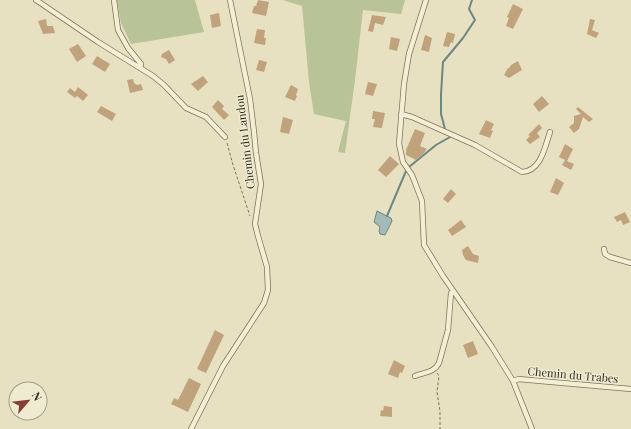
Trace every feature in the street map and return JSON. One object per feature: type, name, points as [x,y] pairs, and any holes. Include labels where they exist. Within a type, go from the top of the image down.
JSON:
[{"type":"street","points":[[36,0],[98,42],[159,80],[186,108],[208,119],[225,137]]},
{"type":"street","points":[[114,0],[118,30],[128,48],[141,64],[140,68]]},
{"type":"street","name":"Chemin du Landou","points":[[191,429],[223,366],[264,303],[268,295],[269,284],[267,267],[255,220],[260,197],[260,178],[250,99],[230,0]]},
{"type":"street","points":[[426,0],[409,54],[401,114],[399,144],[403,162],[412,175],[422,201],[424,245],[453,292],[492,347],[513,381],[532,429]]},
{"type":"street","points":[[401,114],[412,117],[479,147],[522,172],[531,170],[536,165],[542,155],[550,132]]},
{"type":"street","points":[[604,249],[605,254],[610,257],[631,263]]},
{"type":"street","points":[[415,376],[435,369],[439,363],[447,334],[451,293],[453,292]]},
{"type":"street","name":"Chemin du Trabes","points":[[513,381],[519,379],[631,389]]},
{"type":"path","points":[[225,137],[251,218],[255,220]]},
{"type":"path","points":[[435,369],[438,376],[437,392],[440,410],[440,429]]},
{"type":"green space","points":[[117,0],[195,0],[204,32],[131,44],[121,23]]},
{"type":"green space","points":[[283,0],[405,0],[401,14],[363,10],[345,153],[338,152],[346,121],[314,114],[309,82],[302,6]]},
{"type":"water","points":[[377,211],[391,218],[392,221],[385,235],[380,234],[380,227],[374,222]]},
{"type":"building","points":[[258,0],[269,2],[266,16],[252,13]]},
{"type":"building","points":[[513,4],[523,9],[513,29],[506,26],[509,18],[507,17]]},
{"type":"building","points":[[219,13],[221,26],[212,28],[210,15]]},
{"type":"building","points":[[372,15],[386,17],[383,25],[375,23],[373,32],[368,31]]},
{"type":"building","points":[[46,19],[47,26],[53,26],[55,33],[43,34],[38,21]]},
{"type":"building","points":[[590,19],[595,20],[592,30],[599,33],[596,38],[587,34]]},
{"type":"building","points":[[257,29],[265,30],[265,45],[254,43]]},
{"type":"building","points":[[447,32],[455,34],[453,43],[451,42],[449,47],[443,46]]},
{"type":"building","points":[[425,35],[432,38],[429,52],[421,50]]},
{"type":"building","points":[[391,37],[400,39],[397,51],[389,49]]},
{"type":"building","points":[[78,44],[86,56],[77,62],[69,49]]},
{"type":"building","points":[[169,50],[175,60],[169,64],[166,59],[161,57],[162,54]]},
{"type":"building","points":[[97,56],[110,64],[105,72],[92,64]]},
{"type":"building","points":[[259,60],[267,62],[264,72],[256,70]]},
{"type":"building","points":[[518,61],[522,70],[509,78],[504,75],[511,65]]},
{"type":"building","points":[[203,76],[208,82],[198,91],[191,84]]},
{"type":"building","points":[[133,79],[134,83],[137,85],[141,84],[143,90],[130,93],[127,80]]},
{"type":"building","points":[[368,82],[377,84],[373,96],[365,94]]},
{"type":"building","points":[[291,85],[298,89],[295,101],[285,97]]},
{"type":"building","points":[[78,87],[88,95],[83,101],[77,96],[75,98],[67,92],[70,88],[75,92]]},
{"type":"building","points":[[542,96],[549,104],[539,112],[533,104]]},
{"type":"building","points":[[218,100],[224,106],[222,109],[229,115],[224,120],[212,107]]},
{"type":"building","points":[[101,106],[116,114],[112,121],[97,112]]},
{"type":"building","points":[[578,107],[593,119],[589,122],[583,117],[579,129],[574,133],[569,127],[574,123],[574,116],[581,114],[576,109]]},
{"type":"building","points":[[373,111],[385,113],[382,128],[373,127],[375,119],[372,119]]},
{"type":"building","points":[[283,117],[293,120],[289,134],[280,132]]},
{"type":"building","points":[[486,120],[494,124],[491,130],[493,131],[490,138],[479,134]]},
{"type":"building","points":[[539,124],[542,128],[537,133],[540,137],[530,144],[526,140],[530,136],[528,135]]},
{"type":"building","points":[[415,129],[425,133],[420,146],[427,149],[421,157],[416,160],[406,155],[406,150]]},
{"type":"building","points":[[565,144],[573,149],[567,161],[574,164],[571,170],[562,165],[565,160],[559,157]]},
{"type":"building","points":[[390,156],[399,164],[386,177],[378,170]]},
{"type":"building","points":[[556,178],[564,183],[558,195],[550,192]]},
{"type":"building","points":[[451,189],[456,194],[448,203],[443,199]]},
{"type":"building","points":[[625,212],[630,222],[623,225],[621,220],[617,222],[614,217]]},
{"type":"building","points":[[461,220],[466,227],[452,236],[448,230]]},
{"type":"building","points":[[468,246],[473,254],[479,256],[478,263],[466,260],[463,255],[462,250]]},
{"type":"building","points":[[215,330],[224,335],[206,373],[197,369]]},
{"type":"building","points":[[473,341],[478,354],[468,358],[463,345]]},
{"type":"building","points":[[394,360],[405,366],[402,373],[400,372],[398,378],[388,374]]},
{"type":"building","points":[[189,378],[201,384],[188,412],[171,404],[174,398],[178,400]]},
{"type":"building","points":[[384,406],[392,407],[392,417],[380,416],[381,410],[383,411]]},
{"type":"waterway","points":[[445,129],[441,114],[443,62],[463,38],[475,20],[469,9],[472,0]]},
{"type":"waterway","points":[[409,167],[436,145],[450,137]]},
{"type":"waterway","points":[[387,216],[406,171]]}]
